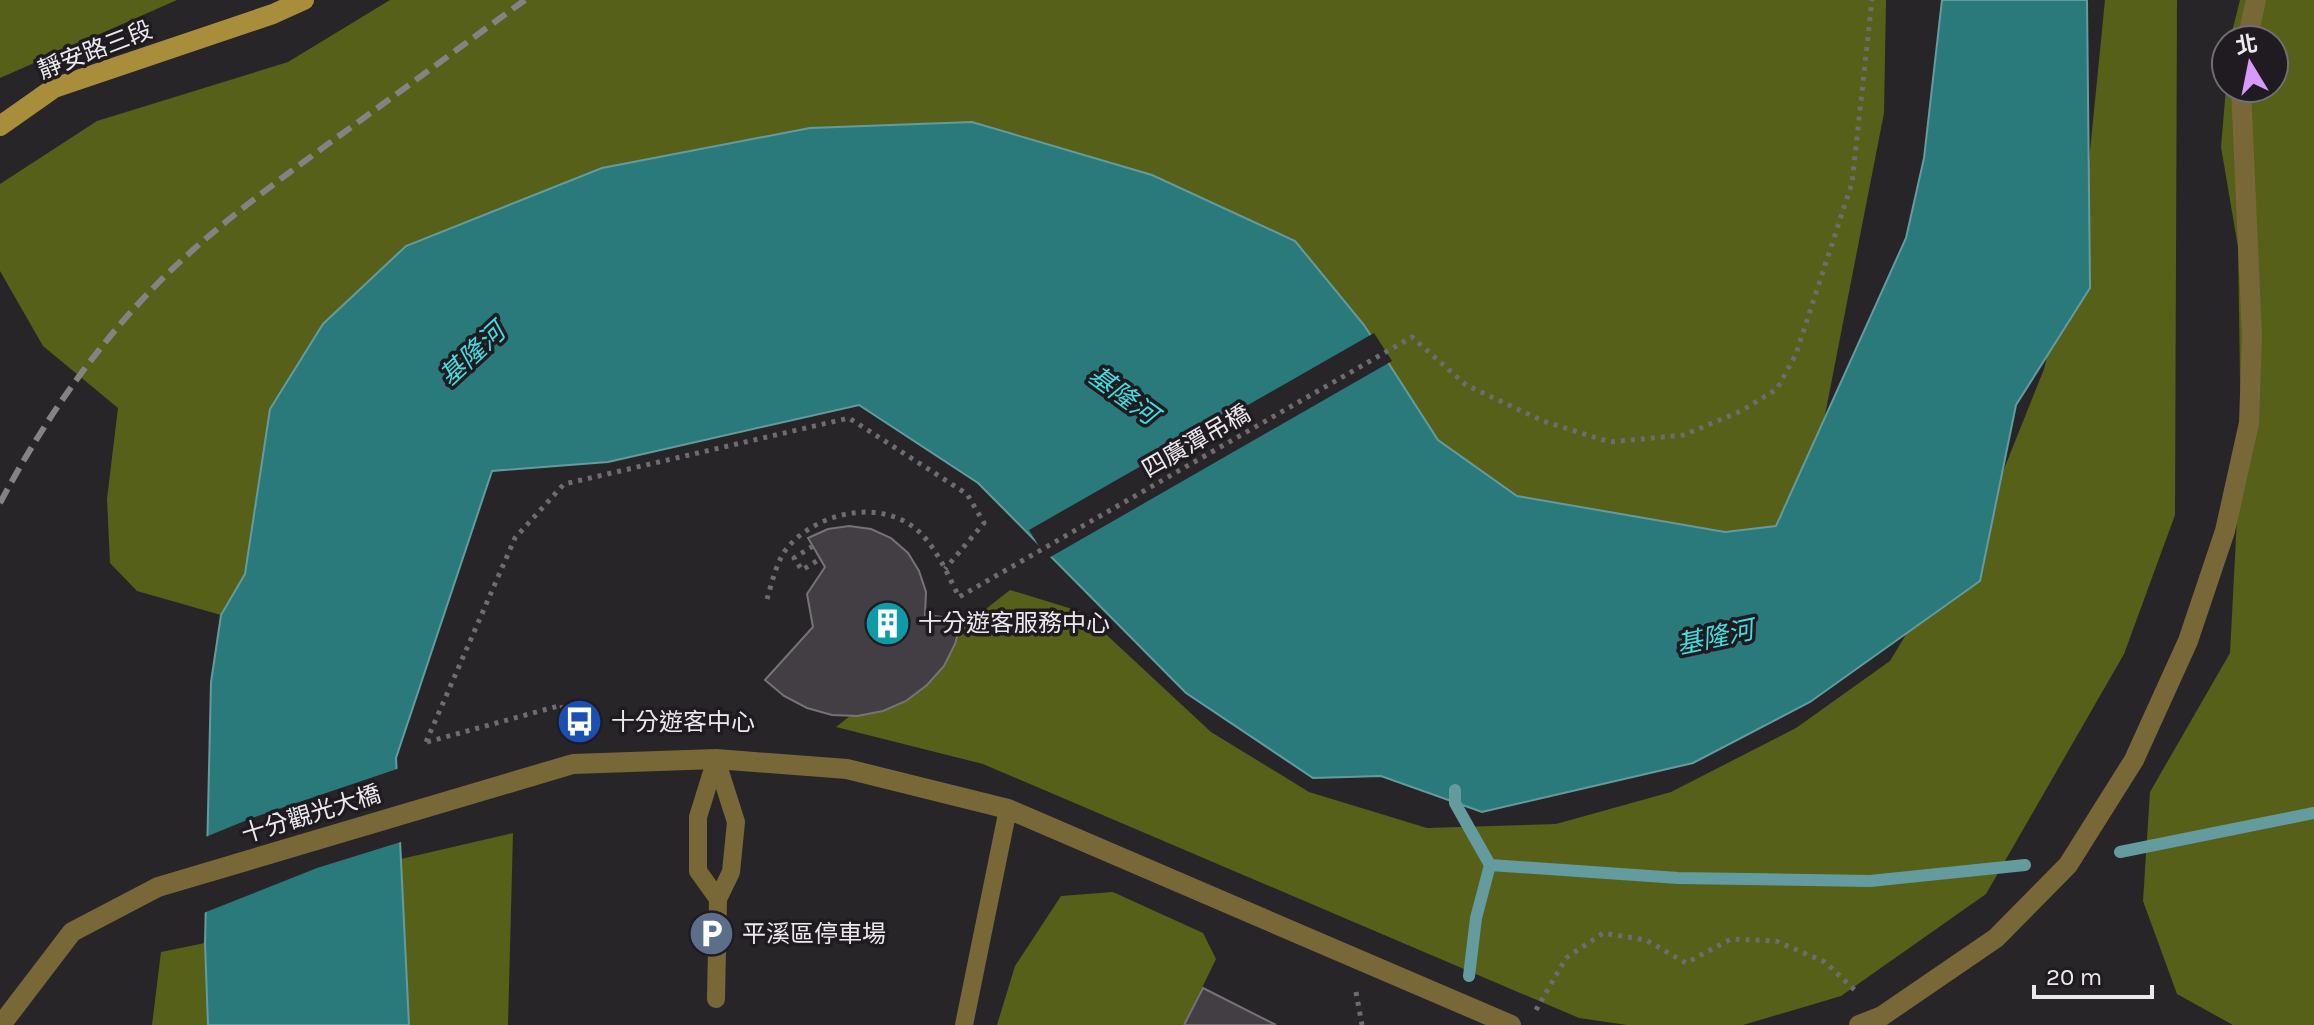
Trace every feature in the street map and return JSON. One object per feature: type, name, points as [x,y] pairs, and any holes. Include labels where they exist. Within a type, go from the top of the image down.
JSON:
[{"type":"main road","name":"靜安路三段","points":[[0,126],[54,88],[273,14],[304,0]]},
{"type":"street","points":[[2251,24],[2256,0]]},
{"type":"street","points":[[1859,1025],[1882,1016],[1996,938],[2068,865],[2134,760],[2188,641],[2225,531],[2249,423],[2252,336],[2242,104]]},
{"type":"street","name":"十分觀光大橋","points":[[1,1025],[72,932],[158,887],[573,764],[716,759],[847,769],[1008,809],[1511,1025]]},
{"type":"lane","points":[[716,759],[698,817],[698,871],[718,899]]},
{"type":"lane","points":[[716,759],[736,822],[731,872],[718,899],[716,999]]},
{"type":"lane","points":[[964,1025],[1008,809]]},
{"type":"path","name":"四廣潭吊橋","points":[[945,569],[959,597],[1412,337],[1466,385],[1543,421],[1610,442],[1684,435],[1741,411],[1777,389],[1796,354],[1852,183],[1872,0]]},
{"type":"path","points":[[573,764],[562,705],[426,742],[515,538],[564,484],[849,418],[967,494],[984,523],[945,569],[916,529],[890,517],[861,510],[813,524],[785,549],[767,599]]},
{"type":"path","points":[[813,546],[794,558],[802,570],[820,559]]},
{"type":"path","points":[[1535,1012],[1566,958],[1603,933],[1646,940],[1686,963],[1731,939],[1776,941],[1825,962],[1882,1016]]},
{"type":"green space","points":[[0,0],[177,0],[0,78]]},
{"type":"green space","points":[[390,0],[1886,0],[1884,113],[1824,420],[1776,526],[1725,532],[1517,496],[1438,440],[1364,325],[1295,241],[1152,176],[972,122],[810,128],[602,168],[270,409],[245,574],[221,615],[137,591],[110,563],[107,499],[118,408],[43,346],[0,271],[0,184],[97,121],[288,62]]},
{"type":"green space","points":[[2105,0],[2177,0],[2175,515],[2124,654],[1986,894],[1841,996],[1743,1025],[1627,1025],[1579,1018],[983,764],[836,727],[1010,590],[1082,612],[1211,732],[1309,792],[1427,828],[1556,824],[1671,792],[1796,728],[1890,661],[2000,479],[2044,369],[2084,211]]},
{"type":"green space","points":[[2240,0],[2314,0],[2314,1025],[2233,1025],[2177,994],[2143,901],[2150,792],[2230,653],[2241,442],[2238,247],[2221,147],[2225,104],[2290,104],[2290,24],[2234,24]]},
{"type":"green space","points":[[513,833],[508,1025],[409,1025],[401,859]]},
{"type":"green space","points":[[1113,892],[1203,933],[1216,959],[1184,1025],[997,1025],[1015,966],[1061,896]]},
{"type":"green space","points":[[205,943],[208,1025],[152,1025],[161,952]]},
{"type":"water","name":"基隆河","points":[[1942,0],[2087,0],[2090,288],[2016,405],[1980,581],[1810,702],[1693,763],[1482,812],[1381,776],[1313,778],[1186,693],[978,483],[859,405],[608,462],[492,471],[396,758],[409,1025],[208,1025],[205,943],[211,682],[221,615],[245,574],[270,409],[323,324],[406,246],[602,168],[810,128],[972,122],[1152,175],[1295,241],[1364,325],[1438,440],[1517,496],[1725,532],[1776,526],[1906,238],[1924,158]]},
{"type":"pier","points":[[1374,333],[1392,361],[1047,559],[1029,530]]},
{"type":"pier","points":[[400,768],[404,841],[317,868],[201,914],[203,838],[252,818]]},
{"type":"building","name":"十分遊客服務中心","points":[[849,526],[871,529],[891,538],[908,553],[919,571],[926,592],[925,615],[962,619],[955,644],[944,666],[927,685],[906,701],[883,711],[857,716],[832,715],[807,708],[784,696],[765,680],[813,627],[807,594],[825,567],[808,538],[828,529]]},
{"type":"building","points":[[1203,988],[1276,1025],[1184,1025]]},
{"type":"waterway","points":[[1455,790],[1455,803],[1490,865],[1476,918],[1469,976]]},
{"type":"waterway","points":[[2120,852],[2314,813]]},
{"type":"waterway","points":[[1490,865],[1678,878],[1870,881],[2025,865]]},
{"type":"railway","points":[[0,503],[34,443],[72,386],[113,333],[159,282],[269,188],[525,0]]},
{"type":"place","name":"十分遊客服務中心","points":[[887,623]]},
{"type":"place","name":"十分遊客中心","points":[[580,722]]},
{"type":"place","name":"平溪區停車場","points":[[711,934]]}]
